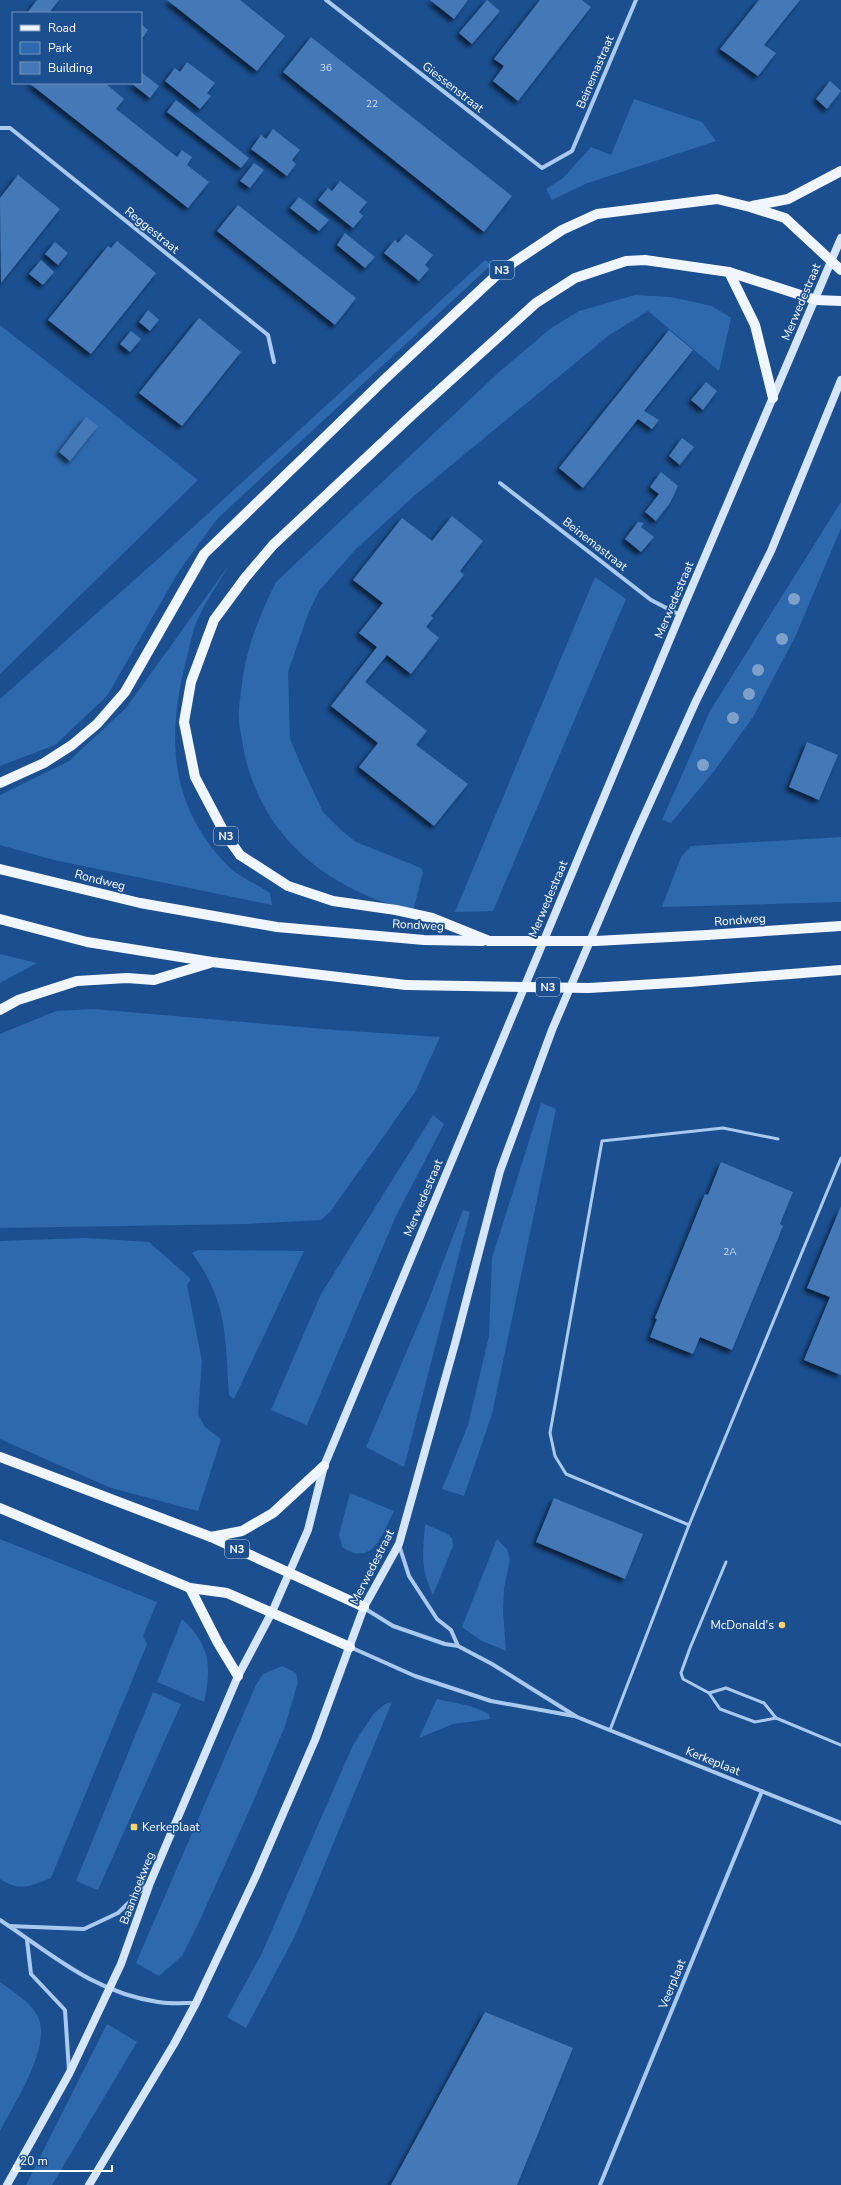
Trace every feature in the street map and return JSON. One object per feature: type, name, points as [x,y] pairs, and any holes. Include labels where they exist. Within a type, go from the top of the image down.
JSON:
[{"type":"main road","points":[[750,207],[788,199],[841,171]]},
{"type":"main road","name":"N3","points":[[0,783],[44,763],[72,745],[97,724],[125,692],[204,554],[386,378],[502,270],[562,230],[597,214],[717,199],[785,218],[832,261]]},
{"type":"main road","name":"Merwedestraat","points":[[288,1573],[308,1530],[324,1466],[680,615],[816,300],[841,238]]},
{"type":"main road","name":"N3","points":[[489,941],[432,918],[396,910],[332,901],[288,886],[240,855],[225,834],[195,777],[184,722],[191,682],[214,620],[272,545],[412,415],[536,303],[575,278],[626,261],[645,260],[730,272],[816,300]]},
{"type":"main road","points":[[832,261],[841,270]]},
{"type":"main road","points":[[730,272],[755,325],[773,398]]},
{"type":"main road","points":[[816,300],[841,301]]},
{"type":"main road","name":"Merwedestraat","points":[[350,1647],[364,1607],[399,1544],[456,1340],[500,1171],[552,1030],[634,838],[696,701],[771,551],[841,380]]},
{"type":"main road","name":"Rondweg","points":[[0,869],[140,903],[277,927],[424,940],[596,941],[841,926]]},
{"type":"main road","name":"N3","points":[[0,919],[87,942],[212,962],[406,985],[589,988],[841,970]]},
{"type":"main road","name":"N3","points":[[0,1010],[18,1000],[77,981],[127,978],[154,980],[212,962]]},
{"type":"main road","name":"N3","points":[[0,1457],[211,1537],[288,1573]]},
{"type":"main road","name":"N3","points":[[211,1537],[242,1530],[273,1513],[324,1466]]},
{"type":"main road","points":[[0,1508],[190,1588],[226,1593],[350,1647],[315,1740],[256,1876],[196,2003],[170,2051],[90,2185]]},
{"type":"main road","points":[[288,1573],[364,1607]]},
{"type":"main road","name":"Baanhoekweg","points":[[7,2185],[69,2074],[121,1964],[150,1883],[238,1676],[272,1612],[288,1573]]},
{"type":"main road","points":[[190,1588],[218,1643],[238,1676]]},
{"type":"street","name":"Giessenstraat","points":[[326,0],[542,168],[572,151]]},
{"type":"street","name":"Beinemastraat","points":[[572,151],[636,0]]},
{"type":"street","name":"Reggestraat","points":[[0,128],[10,128],[268,335],[274,362]]},
{"type":"street","name":"Beinemastraat","points":[[500,483],[651,600],[680,615]]},
{"type":"street","points":[[399,1544],[409,1576],[437,1619],[451,1630],[458,1646]]},
{"type":"street","name":"Kerkeplaat","points":[[364,1607],[393,1626],[445,1644],[458,1646],[492,1664],[577,1717],[841,1823]]},
{"type":"street","name":"Kerkeplaat","points":[[350,1647],[416,1676],[491,1701],[577,1717]]},
{"type":"street","name":"Veerplaat","points":[[600,2185],[762,1791]]},
{"type":"street","points":[[9,1926],[84,1929],[118,1913],[150,1883]]},
{"type":"street","points":[[0,1920],[75,1972],[109,1989],[159,2002],[196,2003]]},
{"type":"street","points":[[27,1940],[31,1974],[66,2010],[69,2074]]},
{"type":"lane","points":[[689,1526],[566,1474],[556,1456],[550,1433],[602,1141],[723,1128],[778,1138]]},
{"type":"lane","points":[[610,1730],[689,1526],[841,1158]]},
{"type":"lane","points":[[726,1562],[681,1673],[685,1681],[709,1693],[720,1709],[755,1722],[776,1718]]},
{"type":"lane","points":[[709,1693],[726,1688],[764,1703],[776,1718],[841,1745]]},
{"type":"green space","points":[[634,99],[702,122],[716,141],[585,184],[552,200],[546,189],[563,178],[591,147],[611,155]]},
{"type":"green space","points":[[485,260],[492,264],[218,518],[179,571],[107,696],[55,745],[0,766],[0,699],[167,551]]},
{"type":"green space","points":[[635,295],[671,297],[712,306],[731,318],[719,371],[648,311],[608,336],[414,496],[355,550],[319,591],[308,614],[288,672],[290,739],[301,765],[323,812],[342,831],[356,842],[421,868],[423,872],[413,911],[382,902],[352,889],[326,873],[302,854],[281,832],[264,807],[251,778],[240,729],[239,705],[249,649],[269,595],[276,582],[498,373],[550,329],[579,311]]},
{"type":"green space","points":[[0,325],[198,480],[0,674]]},
{"type":"green space","points":[[841,502],[841,528],[796,635],[753,717],[714,771],[671,823],[662,820],[710,711]]},
{"type":"green space","points":[[229,565],[202,610],[191,639],[180,690],[176,718],[175,745],[178,771],[184,796],[195,820],[209,844],[233,871],[270,893],[272,905],[54,860],[0,845],[0,795],[69,761],[126,708]]},
{"type":"green space","points":[[595,577],[626,599],[493,911],[455,912]]},
{"type":"green space","points":[[841,837],[841,902],[662,907],[681,857],[691,846]]},
{"type":"green space","points":[[0,954],[37,963],[0,983]]},
{"type":"green space","points":[[93,1009],[336,1030],[440,1037],[415,1092],[330,1212],[321,1220],[245,1224],[0,1228],[0,1034],[56,1011]]},
{"type":"green space","points":[[541,1103],[556,1109],[492,1414],[464,1496],[442,1489],[468,1425],[489,1336],[492,1258]]},
{"type":"green space","points":[[433,1115],[444,1124],[396,1216],[307,1425],[271,1410],[321,1294]]},
{"type":"green space","points":[[463,1210],[470,1212],[404,1467],[366,1447],[429,1299]]},
{"type":"green space","points":[[85,1238],[149,1242],[191,1279],[187,1285],[202,1361],[198,1414],[205,1427],[221,1439],[198,1511],[111,1488],[0,1439],[0,1241]]},
{"type":"green space","points":[[198,1250],[304,1251],[234,1399],[229,1395],[225,1338],[218,1304],[204,1271],[192,1253]]},
{"type":"green space","points":[[350,1493],[394,1511],[375,1546],[369,1551],[362,1553],[353,1552],[342,1547],[339,1535]]},
{"type":"green space","points":[[425,1524],[446,1533],[452,1538],[453,1546],[433,1595],[426,1576],[423,1560]]},
{"type":"green space","points":[[0,1539],[157,1602],[143,1636],[147,1644],[51,1878],[20,1887],[0,1879]]},
{"type":"green space","points":[[497,1539],[507,1549],[510,1560],[504,1588],[503,1612],[506,1651],[480,1640],[462,1627]]},
{"type":"green space","points":[[182,1619],[198,1638],[206,1657],[208,1678],[204,1702],[157,1682]]},
{"type":"green space","points":[[282,1666],[296,1673],[298,1682],[285,1726],[250,1809],[182,1956],[159,1976],[136,1963],[256,1685],[263,1674]]},
{"type":"green space","points":[[153,1692],[181,1704],[98,1890],[76,1881]]},
{"type":"green space","points":[[437,1699],[477,1708],[489,1714],[490,1719],[453,1724],[419,1738]]},
{"type":"green space","points":[[392,1702],[295,1936],[246,2028],[227,2017],[262,1953],[353,1745],[374,1713],[385,1704]]},
{"type":"green space","points":[[0,1982],[31,2007],[38,2017],[41,2029],[40,2043],[30,2075],[0,2131]]},
{"type":"green space","points":[[107,2024],[137,2042],[52,2185],[26,2185]]},
{"type":"building","points":[[37,0],[59,0],[50,12],[28,12]]},
{"type":"building","points":[[167,0],[240,0],[285,36],[257,71]]},
{"type":"building","points":[[430,0],[468,0],[454,19]]},
{"type":"building","points":[[487,0],[500,11],[472,44],[459,33]]},
{"type":"building","points":[[540,0],[582,0],[591,7],[518,101],[493,81],[504,66],[494,59]]},
{"type":"building","points":[[759,0],[800,0],[764,45],[776,53],[758,76],[720,49]]},
{"type":"building","points":[[142,25],[148,30],[142,39]]},
{"type":"building","points":[[311,37],[512,196],[484,232],[283,72]]},
{"type":"building","points":[[187,62],[215,83],[207,93],[211,96],[200,109],[165,81],[175,68],[180,72]]},
{"type":"building","points":[[142,73],[159,86],[150,98],[132,84],[142,84]]},
{"type":"building","points":[[830,81],[841,91],[827,109],[816,99]]},
{"type":"building","points":[[30,84],[106,84],[124,99],[116,109],[177,157],[182,150],[192,157],[187,165],[209,182],[188,208]]},
{"type":"building","points":[[176,100],[249,158],[241,168],[167,112]]},
{"type":"building","points":[[273,129],[300,150],[292,160],[296,164],[287,176],[251,149],[261,135],[266,139]]},
{"type":"building","points":[[254,163],[264,170],[250,188],[240,181]]},
{"type":"building","points":[[18,175],[60,209],[1,283],[0,198]]},
{"type":"building","points":[[340,181],[367,202],[359,212],[363,216],[353,228],[318,200],[328,188],[332,191]]},
{"type":"building","points":[[299,197],[329,220],[319,231],[290,208]]},
{"type":"building","points":[[238,205],[356,298],[335,325],[217,231]]},
{"type":"building","points":[[345,233],[375,257],[365,268],[337,245]]},
{"type":"building","points":[[406,234],[433,255],[425,265],[429,269],[419,281],[384,253],[395,240],[398,243]]},
{"type":"building","points":[[117,241],[156,273],[91,354],[48,320],[108,246],[111,248]]},
{"type":"building","points":[[55,242],[68,253],[58,265],[45,254]]},
{"type":"building","points":[[41,260],[54,272],[43,285],[29,274]]},
{"type":"building","points":[[148,310],[159,320],[150,331],[139,322]]},
{"type":"building","points":[[199,318],[241,352],[182,426],[139,393]]},
{"type":"building","points":[[669,330],[693,350],[644,411],[659,420],[652,429],[638,419],[583,488],[559,468]]},
{"type":"building","points":[[131,331],[141,339],[130,352],[120,344]]},
{"type":"building","points":[[706,382],[717,391],[703,410],[691,400]]},
{"type":"building","points":[[86,417],[98,426],[70,461],[59,452]]},
{"type":"building","points":[[682,438],[694,447],[680,465],[669,456]]},
{"type":"building","points":[[661,472],[678,486],[670,503],[656,521],[645,512],[659,494],[650,487]]},
{"type":"building","points":[[452,516],[483,541],[460,571],[464,575],[431,616],[433,618],[426,627],[439,638],[411,674],[387,655],[365,682],[427,731],[416,745],[468,784],[434,826],[359,767],[378,743],[331,706],[377,647],[359,633],[383,603],[353,580],[402,518],[432,541]]},
{"type":"building","points":[[638,522],[644,523],[641,527],[654,537],[641,552],[625,539]]},
{"type":"building","points":[[807,742],[838,755],[819,800],[789,787]]},
{"type":"building","points":[[721,1162],[793,1192],[780,1224],[783,1226],[732,1350],[700,1337],[693,1354],[650,1337],[657,1319],[655,1318],[705,1194],[708,1195]]},
{"type":"building","points":[[841,1206],[841,1375],[804,1360],[830,1297],[807,1288]]},
{"type":"building","points":[[554,1498],[643,1534],[625,1579],[536,1542]]},
{"type":"building","points":[[485,2012],[573,2048],[517,2185],[391,2185]]},
{"type":"place","name":"McDonald's","points":[[782,1625]]},
{"type":"place","name":"Kerkeplaat","points":[[134,1827]]}]
